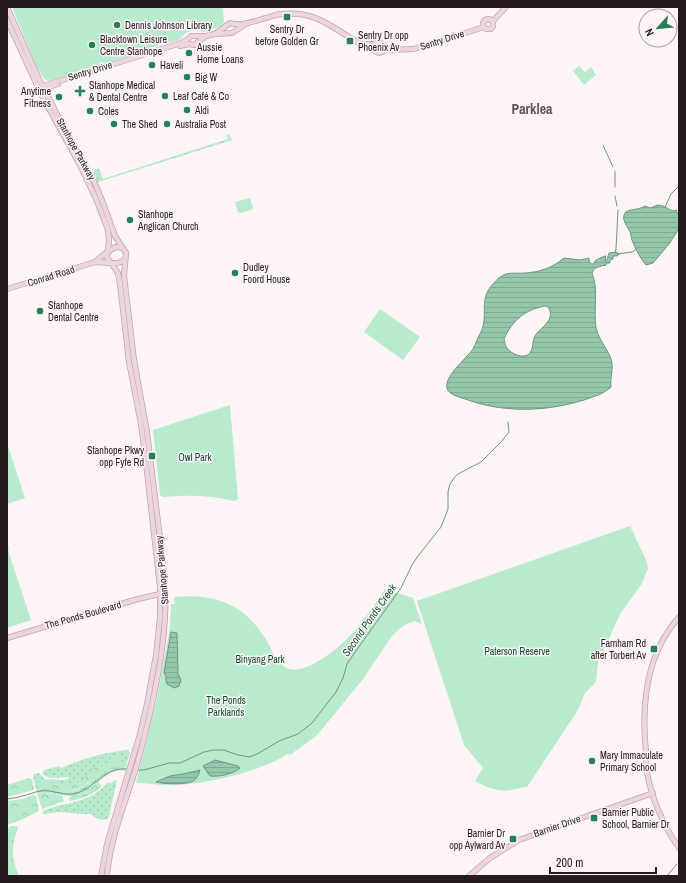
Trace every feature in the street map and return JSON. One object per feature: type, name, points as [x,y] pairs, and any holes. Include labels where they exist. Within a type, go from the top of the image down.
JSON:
[{"type":"main road","name":"Stanhope Parkway","points":[[7,7],[58,127],[80,165],[96,199],[108,230],[108,252]]},
{"type":"main road","points":[[493,21],[490,19],[486,20],[483,23],[484,27],[488,30],[492,28],[494,24],[493,21],[506,7]]},
{"type":"main road","points":[[215,34],[230,24],[247,23],[276,15],[292,14],[306,15],[328,23],[361,43],[379,53],[384,50],[384,45],[380,42],[376,44],[361,43]]},
{"type":"main road","name":"Stanhope Parkway","points":[[7,20],[41,88],[94,181],[104,202],[115,236],[123,248]]},
{"type":"main road","points":[[206,36],[194,45],[189,41],[191,36],[233,33],[247,23]]},
{"type":"main road","points":[[234,24],[236,31]]},
{"type":"main road","points":[[226,27],[226,30],[230,33]]},
{"type":"main road","name":"Sentry Drive","points":[[382,52],[387,50],[414,49],[484,27]]},
{"type":"main road","points":[[195,36],[197,42]]},
{"type":"main road","name":"Sentry Drive","points":[[41,88],[189,41]]},
{"type":"main road","points":[[376,44],[374,47],[376,51]]},
{"type":"main road","name":"Sentry Drive","points":[[384,45],[400,50]]},
{"type":"main road","points":[[115,247],[123,248],[126,253],[125,258],[120,263],[111,263],[108,259],[108,252],[115,247]]},
{"type":"main road","name":"Conrad Road","points":[[7,290],[95,262],[108,252]]},
{"type":"main road","name":"Stanhope Parkway","points":[[106,876],[111,848],[133,778],[154,694],[162,650],[166,594],[147,432],[134,360],[124,276],[125,258]]},
{"type":"main road","name":"Conrad Road","points":[[95,262],[111,263]]},
{"type":"main road","name":"Stanhope Parkway","points":[[102,876],[107,844],[140,734],[150,690],[158,636],[160,594],[143,441],[129,362],[120,284],[118,273],[111,263]]},
{"type":"main road","name":"The Ponds Boulevard","points":[[7,638],[138,599],[160,594]]},
{"type":"main road","points":[[679,617],[669,628],[658,648],[649,677],[644,712],[647,772],[653,793],[667,827],[679,848]]},
{"type":"main road","name":"Barnier Drive","points":[[469,876],[490,858],[519,840],[653,793]]},
{"type":"green space","name":"Blacktown Leisure Centre Stanhope","points":[[12,7],[223,7],[224,22],[221,26],[204,32],[194,30],[186,33],[179,40],[149,48],[141,52],[49,81],[44,79],[37,67]]},
{"type":"green space","points":[[579,66],[585,72],[591,67],[596,75],[584,85],[573,71]]},
{"type":"green space","points":[[229,134],[232,140],[98,182],[94,175],[94,171],[99,168],[103,179],[228,139],[227,135]]},
{"type":"green space","points":[[250,198],[253,209],[241,213],[238,212],[235,202]]},
{"type":"green space","points":[[380,309],[420,337],[403,360],[364,332]]},
{"type":"green space","name":"Owl Park","points":[[230,405],[238,499],[234,501],[207,497],[163,497],[160,495],[153,430]]},
{"type":"green space","points":[[7,443],[25,498],[7,504]]},
{"type":"green space","name":"Paterson Reserve","points":[[630,526],[647,562],[648,569],[641,585],[620,614],[598,663],[596,682],[585,693],[578,710],[527,787],[511,790],[497,790],[475,781],[483,768],[464,745],[417,601]]},
{"type":"green space","points":[[7,542],[8,550],[31,620],[7,628]]},
{"type":"green space","name":"The Ponds Parklands","points":[[385,589],[413,598],[422,624],[415,621],[411,622],[402,627],[392,636],[363,679],[316,736],[290,755],[288,754],[262,767],[229,777],[181,785],[136,783],[156,703],[170,627],[171,604],[175,604],[174,597],[188,596],[215,599],[237,609],[247,616],[256,626],[265,638],[278,661],[289,669],[297,670],[315,663],[336,649],[346,640],[371,611]]},
{"type":"green space","points":[[128,750],[130,753],[126,766],[112,768],[101,774],[55,790],[43,788],[36,789],[33,777],[34,774],[39,773],[46,780],[65,780],[70,777],[52,778],[44,776],[42,773],[44,770],[59,766],[61,768],[94,756]]},
{"type":"green space","points":[[115,755],[123,759],[127,764],[126,766],[112,768],[108,767],[107,770],[80,788],[68,791],[56,790],[49,786],[36,789],[35,783],[40,781],[53,779],[59,780],[61,784],[72,784],[82,780],[97,764],[103,766],[106,763],[111,764],[109,758]]},
{"type":"green space","points":[[126,766],[125,771],[115,771],[104,777],[87,791],[74,796],[37,793],[36,789],[41,788],[66,791],[76,790],[85,786],[106,770]]},
{"type":"green space","points":[[29,778],[32,779],[34,790],[7,797],[7,785]]},
{"type":"green space","points":[[117,780],[107,819],[102,820],[90,814],[59,812],[43,814],[43,811],[86,798],[101,789],[108,782],[111,784],[113,781]]},
{"type":"green space","points":[[98,782],[101,787],[94,793],[83,798],[69,800],[70,797],[87,791]]},
{"type":"green space","points":[[37,793],[62,796],[64,801],[42,809]]},
{"type":"green space","points":[[33,795],[36,796],[39,811],[7,825],[7,801],[23,799]]},
{"type":"green space","points":[[11,826],[17,826],[18,828],[14,841],[13,857],[19,876],[7,876],[7,829]]},
{"type":"shaded area","points":[[658,205],[673,211],[676,210],[679,216],[678,230],[669,244],[653,263],[646,265],[632,240],[624,215],[626,212],[645,206],[650,208]]},
{"type":"shaded area","points":[[616,252],[619,254],[617,256],[613,256],[610,263],[596,268],[592,273],[596,293],[596,328],[612,362],[611,387],[605,392],[584,400],[539,409],[509,409],[479,404],[452,394],[448,390],[447,383],[449,378],[473,349],[481,332],[486,296],[497,280],[508,274],[541,270],[550,267],[564,258],[580,260],[589,258],[591,264],[593,264],[596,260],[605,256],[605,261],[607,260],[609,253]],"holes":[[[546,306],[549,308],[549,320],[535,336],[532,350],[529,354],[520,356],[509,350],[504,339],[515,321],[532,310]]]},
{"type":"shaded area","points":[[171,632],[177,633],[178,674],[181,680],[179,686],[174,688],[167,684],[164,673]]},
{"type":"shaded area","points":[[215,760],[238,766],[240,768],[226,775],[210,776],[203,766]]},
{"type":"shaded area","points":[[200,770],[196,779],[190,782],[175,784],[156,782],[170,776]]},
{"type":"waterway","points":[[603,145],[613,167]]},
{"type":"waterway","points":[[615,171],[615,187]]},
{"type":"waterway","name":"Second Ponds Creek","points":[[665,207],[671,194],[679,186]]},
{"type":"waterway","points":[[615,196],[617,206]]},
{"type":"waterway","points":[[615,253],[618,210]]},
{"type":"waterway","name":"Second Ponds Creek","points":[[617,254],[632,252],[637,249]]},
{"type":"waterway","name":"Second Ponds Creek","points":[[138,770],[144,770],[169,763],[180,763],[204,752],[213,750],[224,750],[250,757],[279,741],[298,734],[312,723],[336,692],[343,678],[347,664],[401,588],[412,565],[441,527],[448,509],[448,492],[450,484],[458,474],[481,462],[501,442],[509,432],[508,422]]},
{"type":"waterway","name":"Second Ponds Creek","points":[[7,799],[40,791],[68,794],[77,793],[112,771],[127,769]]},
{"type":"waterway","points":[[667,876],[677,864]]},
{"type":"place","name":"Sentry Dr before Golden Gr","points":[[287,17]]},
{"type":"place","name":"Dennis Johnson Library","points":[[117,25]]},
{"type":"place","name":"Sentry Dr opp Phoenix Av","points":[[350,41]]},
{"type":"place","name":"Blacktown Leisure Centre Stanhope","points":[[92,45]]},
{"type":"place","name":"Aussie Home Loans","points":[[189,53]]},
{"type":"place","name":"Haveli","points":[[152,65]]},
{"type":"place","name":"Big W","points":[[187,77]]},
{"type":"place","name":"Stanhope Medical & Dental Centre","points":[[80,91]]},
{"type":"place","name":"Leaf Café & Co","points":[[165,96]]},
{"type":"place","name":"Anytime Fitness","points":[[59,97]]},
{"type":"place","name":"Aldi","points":[[187,110]]},
{"type":"place","name":"Coles","points":[[90,111]]},
{"type":"place","name":"The Shed","points":[[114,124]]},
{"type":"place","name":"Australia Post","points":[[167,124]]},
{"type":"place","name":"Stanhope Anglican Church","points":[[130,220]]},
{"type":"place","name":"Dudley Foord House","points":[[235,273]]},
{"type":"place","name":"Stanhope Dental Centre","points":[[40,311]]},
{"type":"place","name":"Stanhope Pkwy opp Fyfe Rd","points":[[152,456]]},
{"type":"place","name":"Farnham Rd after Torbert Av","points":[[654,649]]},
{"type":"place","name":"Mary Immaculate Primary School","points":[[592,761]]},
{"type":"place","name":"Barnier Public School, Barnier Dr","points":[[594,818]]},
{"type":"place","name":"Barnier Dr opp Aylward Av","points":[[513,839]]},
{"type":"district","name":"Parklea","points":[[532,109]]},
{"type":"park label","name":"Binyang Park","points":[[260,659]]}]
